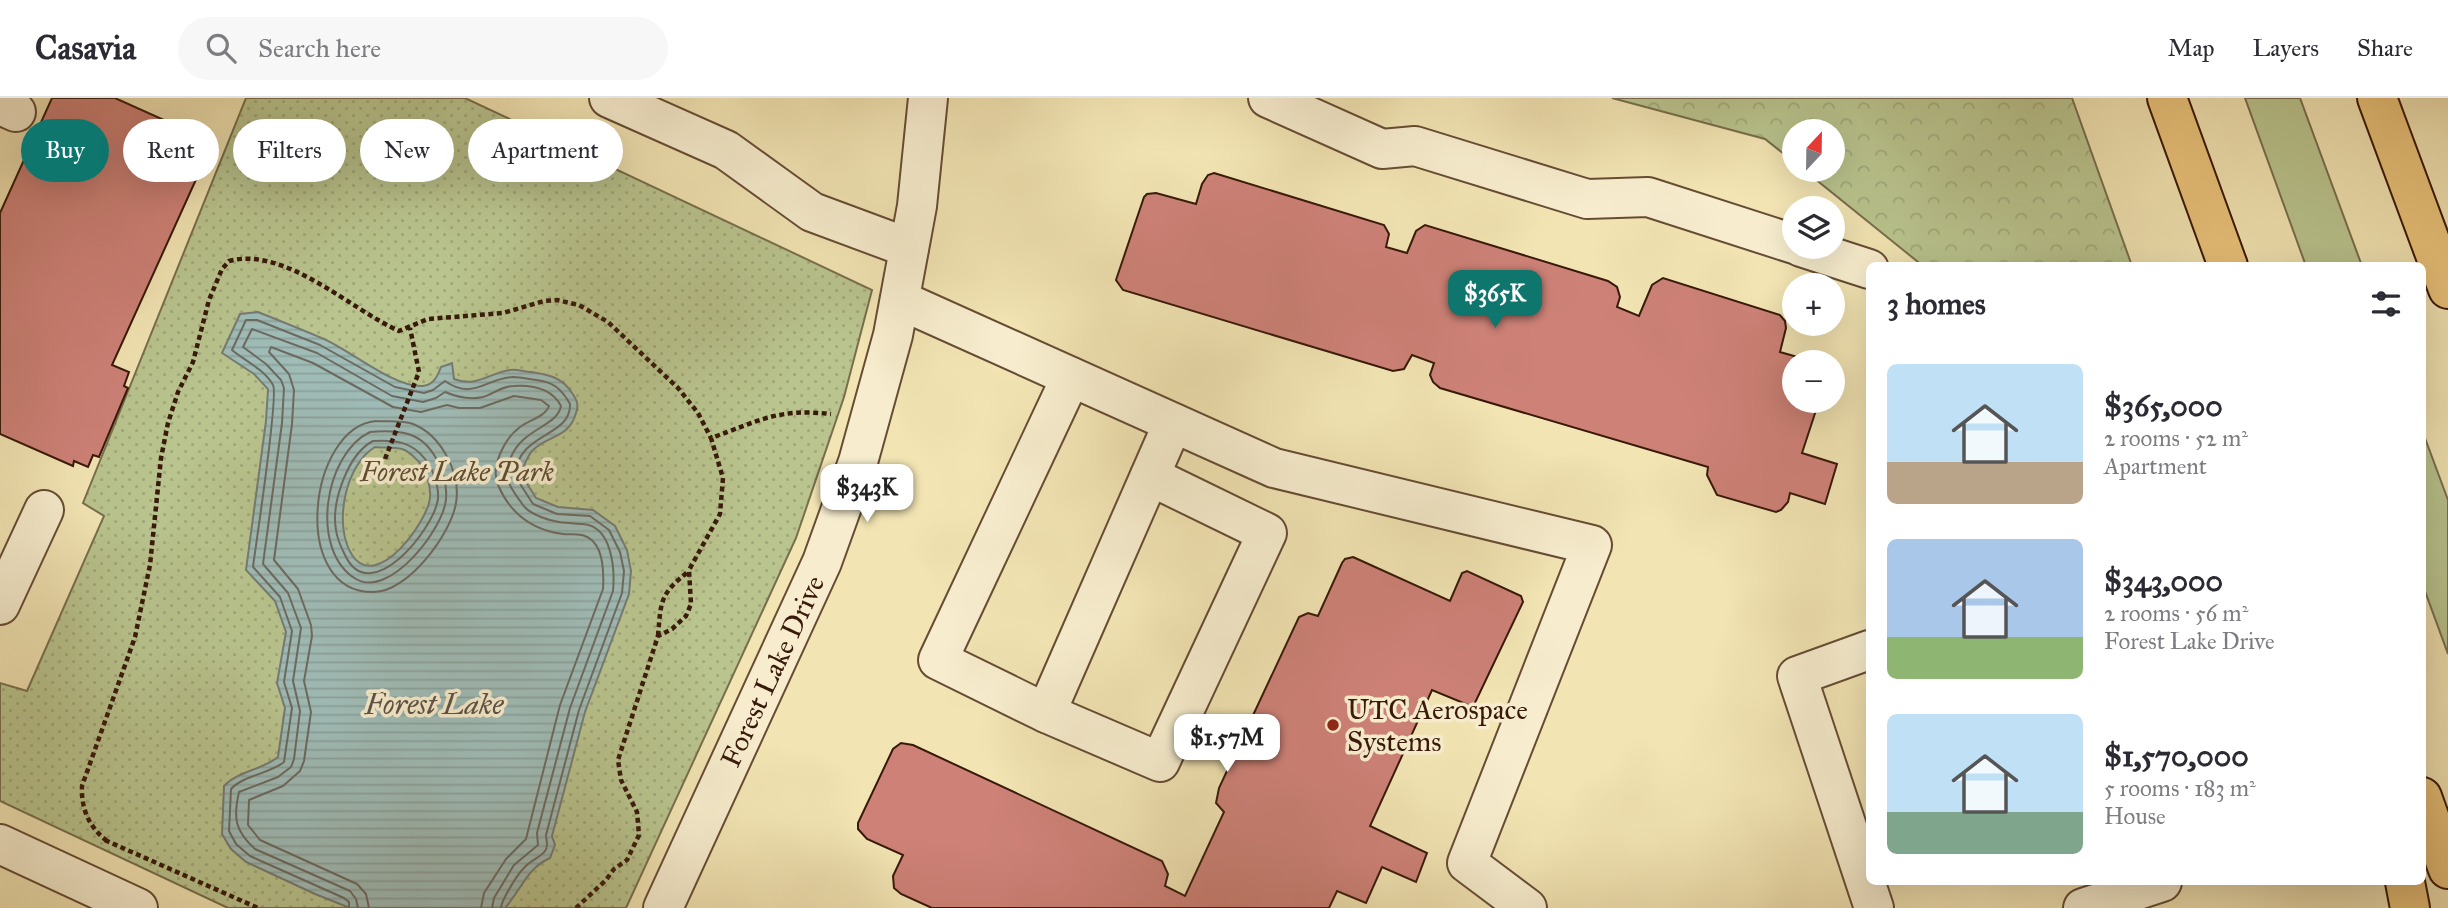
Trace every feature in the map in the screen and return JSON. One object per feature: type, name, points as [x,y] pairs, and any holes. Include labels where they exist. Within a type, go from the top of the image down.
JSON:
[{"type":"highway","points":[[2167,98],[2227,262]]},
{"type":"highway","points":[[2378,98],[2448,289]]},
{"type":"highway","points":[[2426,808],[2448,869]]},
{"type":"highway","points":[[2406,885],[2410,908]]},
{"type":"street","points":[[609,98],[726,150],[812,212],[909,248]]},
{"type":"street","name":"Forest Lake Drive","points":[[663,908],[822,562],[858,462],[894,335],[917,205],[928,98]]},
{"type":"street","points":[[1268,98],[1382,149],[1415,146],[1587,199],[1648,197],[1782,240]]},
{"type":"street","points":[[1838,259],[1866,268]]},
{"type":"street","points":[[900,300],[1275,468],[1592,545],[1467,863],[1527,908]]},
{"type":"street","points":[[1071,377],[938,660],[1046,713],[1160,762],[1268,533],[1150,476]]},
{"type":"street","points":[[1046,713],[1173,422]]},
{"type":"street","points":[[0,605],[44,510]]},
{"type":"street","points":[[1866,651],[1797,676],[1866,884]]},
{"type":"street","points":[[0,844],[138,908]]},
{"type":"street","points":[[1866,885],[1874,908]]},
{"type":"street","points":[[2083,908],[2153,885]]},
{"type":"path","points":[[258,908],[107,841],[93,827],[83,808],[82,786],[135,636],[150,565],[161,458],[168,423],[178,392],[193,362],[209,300],[222,269],[229,261],[246,257],[283,266],[304,276],[381,324],[399,331],[428,319],[503,313],[557,300],[579,305],[608,322],[678,388],[698,413],[711,438],[723,478],[720,514],[689,570],[665,592],[660,606],[658,636],[618,760],[621,780],[637,812],[639,835],[627,860],[614,869],[576,908]]},
{"type":"path","points":[[385,459],[419,372],[410,328]]},
{"type":"path","points":[[711,438],[774,415],[816,412],[870,418]]},
{"type":"path","points":[[658,636],[672,629],[686,616],[691,604],[689,570]]},
{"type":"path","points":[[86,884],[107,841]]},
{"type":"green space","name":"Forest Lake Park","points":[[246,98],[465,98],[510,119],[468,119],[468,182],[623,182],[623,173],[872,290],[844,397],[796,538],[626,908],[228,908],[0,801],[0,683],[27,691],[104,516],[83,503],[212,182],[219,182],[219,165],[233,130],[233,182],[346,182],[346,119],[238,119]]},
{"type":"green space","points":[[1612,98],[2072,98],[2131,262],[1918,262],[1845,203],[1845,196],[1836,196],[1819,182],[1845,182],[1845,119],[1782,119],[1782,152],[1765,139]]},
{"type":"green space","points":[[2245,98],[2300,98],[2361,262],[2305,262]]},
{"type":"green space","points":[[2426,441],[2448,500],[2448,654],[2426,594]]},
{"type":"water","name":"Forest Lake","points":[[258,312],[308,332],[386,375],[412,385],[430,384],[441,367],[452,363],[454,379],[469,382],[513,370],[549,376],[564,383],[576,400],[577,410],[569,427],[533,450],[521,474],[536,498],[558,507],[593,510],[615,526],[627,550],[631,571],[629,594],[585,712],[552,836],[555,845],[550,858],[530,873],[505,908],[350,908],[246,862],[231,849],[222,834],[224,786],[236,777],[278,757],[285,708],[277,683],[286,632],[275,601],[246,570],[268,389],[254,374],[222,353],[240,314]],"holes":[[[375,447],[407,451],[419,462],[430,488],[430,497],[421,521],[400,549],[375,565],[362,564],[352,555],[343,528],[345,496],[350,481],[356,467]]]},
{"type":"building","points":[[52,98],[115,98],[162,119],[123,119],[123,182],[195,182],[112,365],[129,372],[124,386],[128,388],[99,457],[93,455],[88,467],[74,461],[73,466],[0,434],[0,213],[21,167],[21,182],[109,182],[109,119],[43,119]]},
{"type":"building","points":[[1214,173],[1384,225],[1389,234],[1386,247],[1407,253],[1416,231],[1425,225],[1608,281],[1617,287],[1620,297],[1617,307],[1639,316],[1652,285],[1663,278],[1780,315],[1784,336],[1780,352],[1782,413],[1815,413],[1802,453],[1837,464],[1825,504],[1790,493],[1788,502],[1776,512],[1717,495],[1707,475],[1708,467],[1440,388],[1430,375],[1434,363],[1412,355],[1404,369],[1393,371],[1123,290],[1116,280],[1144,197],[1156,193],[1196,204],[1202,184],[1208,175]]},
{"type":"building","name":"UTC Aerospace Systems","points":[[1353,557],[1450,601],[1462,573],[1467,571],[1521,596],[1523,602],[1473,707],[1432,690],[1370,826],[1427,853],[1416,882],[1382,867],[1366,903],[1337,891],[1329,908],[932,908],[894,888],[893,876],[903,855],[867,839],[858,829],[858,823],[893,749],[901,743],[913,745],[1162,861],[1168,874],[1165,886],[1185,896],[1224,812],[1216,803],[1219,788],[1299,617],[1308,613],[1318,616],[1342,563]]},
{"type":"place","name":"UTC Aerospace Systems","points":[[1333,725]]}]
